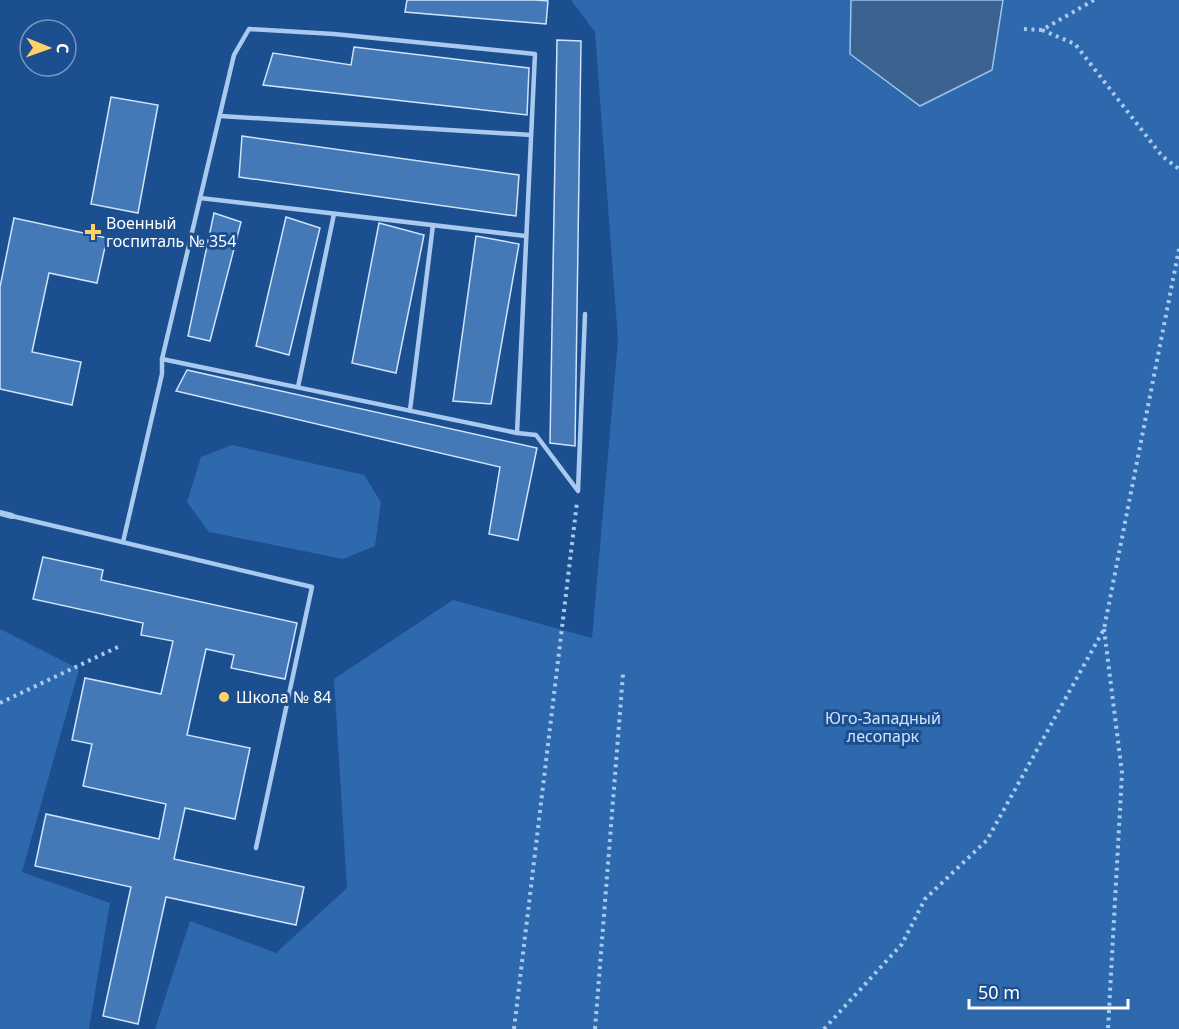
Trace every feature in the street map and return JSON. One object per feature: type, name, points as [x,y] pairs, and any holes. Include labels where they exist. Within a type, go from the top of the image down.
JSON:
[{"type":"street","points":[[0,513],[12,516]]},
{"type":"lane","points":[[123,542],[162,374],[162,359],[234,55],[249,29],[535,54],[517,433]]},
{"type":"lane","points":[[220,116],[531,135]]},
{"type":"lane","points":[[200,198],[526,236]]},
{"type":"lane","points":[[298,387],[334,213]]},
{"type":"lane","points":[[410,410],[433,225]]},
{"type":"lane","points":[[578,490],[585,314]]},
{"type":"lane","points":[[162,359],[517,433],[536,435],[578,490]]},
{"type":"lane","points":[[12,516],[312,587],[256,848]]},
{"type":"path","points":[[1042,30],[1094,0]]},
{"type":"path","points":[[1024,29],[1042,30],[1075,44],[1162,156],[1179,169]]},
{"type":"path","points":[[824,1029],[902,944],[925,899],[987,840],[1104,629],[1179,249]]},
{"type":"path","points":[[514,1029],[578,490]]},
{"type":"path","points":[[1104,629],[1122,773],[1108,1029]]},
{"type":"path","points":[[0,704],[122,645]]},
{"type":"path","points":[[595,1029],[623,674]]},
{"type":"green space","name":"Юго-Западный лесопарк","points":[[571,0],[1179,0],[1179,1029],[155,1029],[190,921],[276,953],[347,888],[334,679],[453,600],[592,638],[618,340],[595,32]]},
{"type":"green space","points":[[232,445],[364,475],[381,502],[375,546],[343,559],[209,532],[187,502],[201,457]]},
{"type":"green space","points":[[0,629],[79,669],[22,872],[110,903],[89,1029],[0,1029]]},
{"type":"shaded area","points":[[851,0],[1003,0],[992,70],[920,106],[850,54]]},
{"type":"building","points":[[407,0],[548,1],[546,24],[405,12]]},
{"type":"building","points":[[557,40],[581,41],[575,446],[550,443]]},
{"type":"building","points":[[354,47],[529,68],[527,115],[263,85],[273,53],[351,65]]},
{"type":"building","points":[[111,97],[158,105],[138,213],[91,204]]},
{"type":"building","points":[[242,136],[519,175],[516,216],[239,177]]},
{"type":"building","points":[[214,213],[241,222],[210,341],[188,336]]},
{"type":"building","points":[[286,217],[320,228],[289,355],[256,346]]},
{"type":"building","points":[[14,218],[107,238],[97,283],[49,273],[32,352],[81,362],[72,405],[0,389],[0,287]]},
{"type":"building","points":[[379,223],[424,235],[396,373],[352,363]]},
{"type":"building","points":[[476,236],[519,244],[491,404],[453,401]]},
{"type":"building","points":[[187,370],[537,448],[518,540],[489,534],[500,467],[176,391]]},
{"type":"building","points":[[43,557],[103,570],[101,580],[297,623],[285,679],[231,668],[234,655],[206,649],[187,735],[250,748],[235,819],[185,808],[174,859],[304,887],[296,925],[166,897],[138,1024],[103,1016],[131,887],[35,866],[46,814],[159,839],[166,804],[83,786],[92,744],[72,740],[85,678],[161,694],[173,641],[141,635],[143,623],[33,599]]},
{"type":"place","name":"Военный госпиталь № 354","points":[[93,232]]},
{"type":"place","name":"Школа № 84","points":[[224,697]]}]
